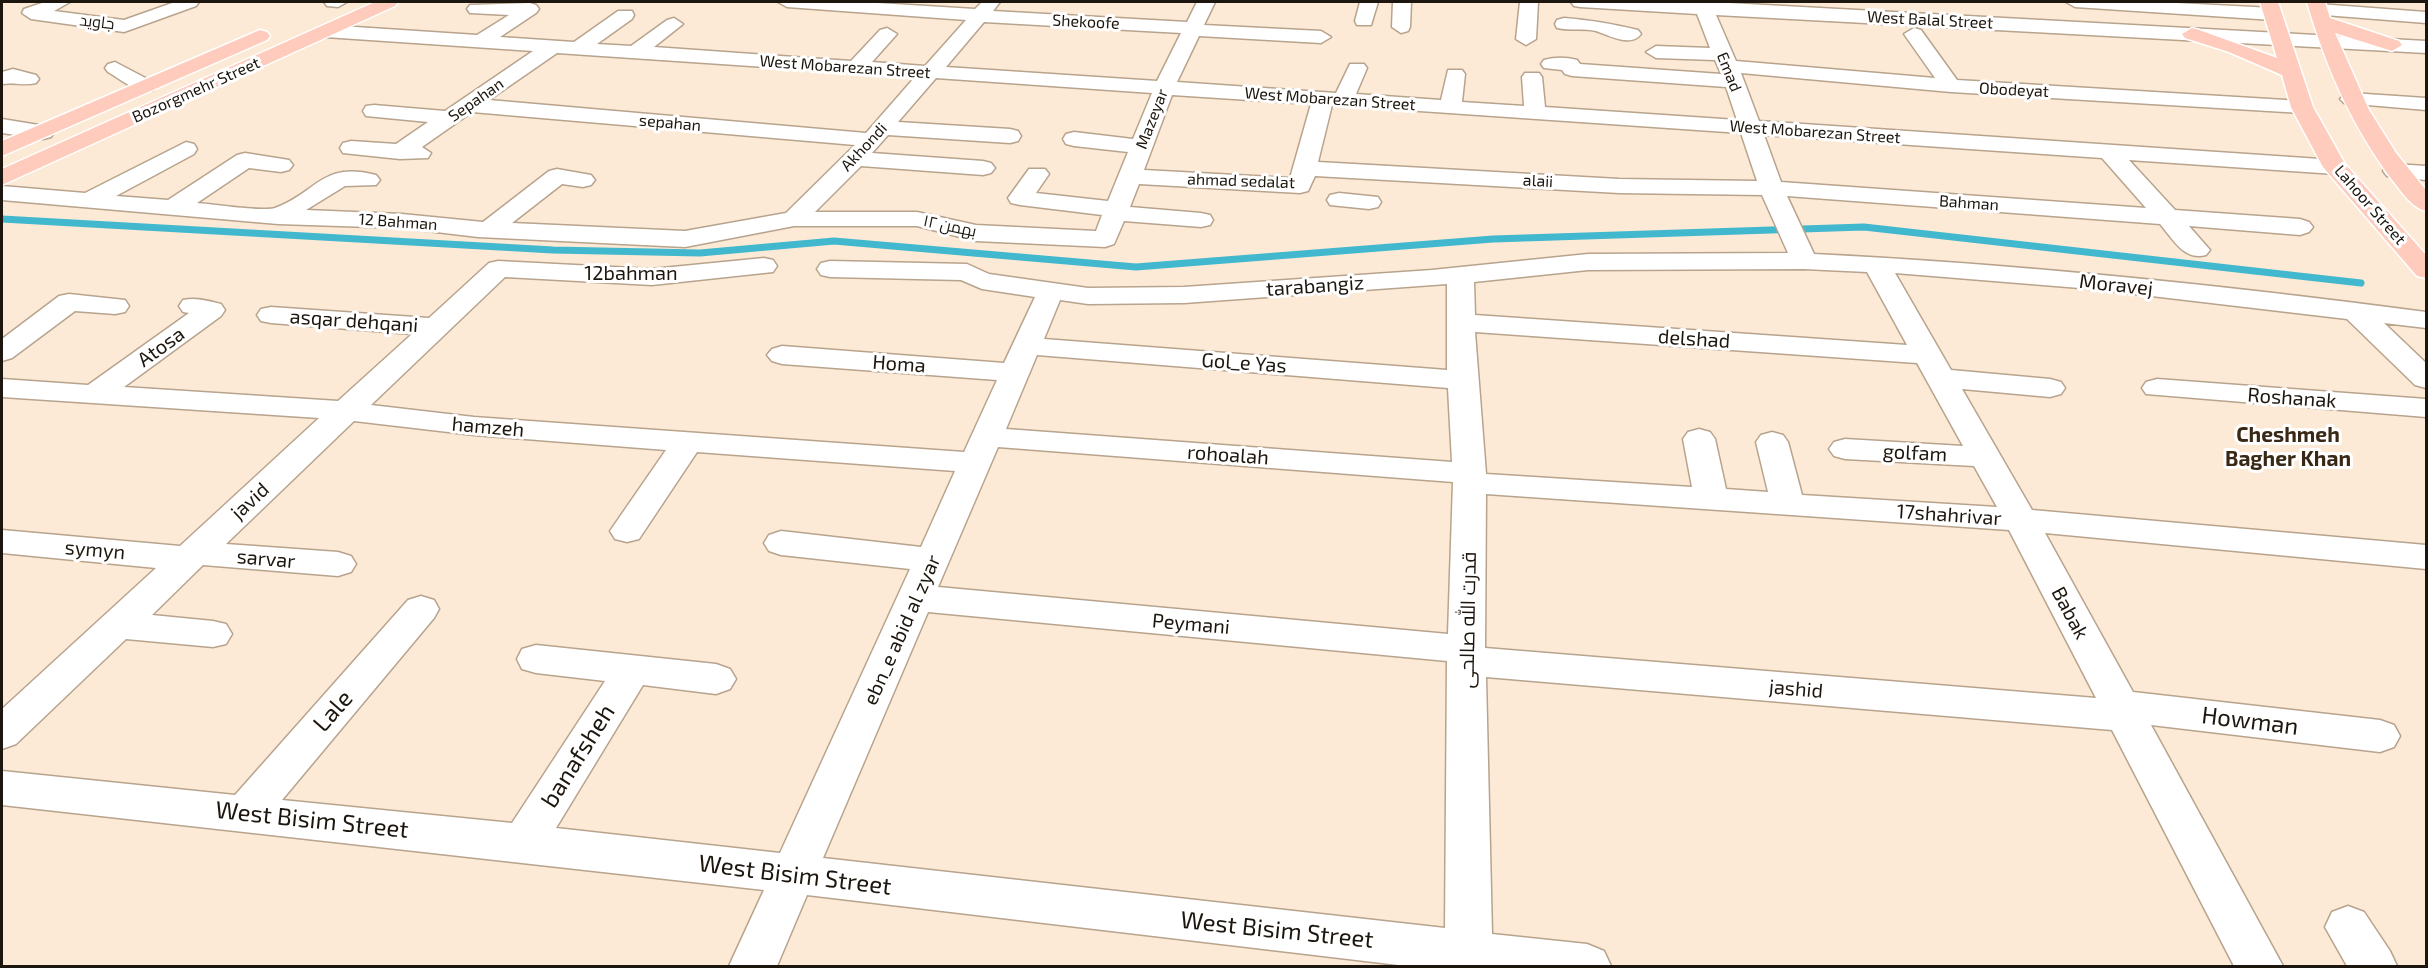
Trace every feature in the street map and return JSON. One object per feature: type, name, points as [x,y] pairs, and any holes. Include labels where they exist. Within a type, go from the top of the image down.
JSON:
[{"type":"main road","points":[[325,6],[338,2]]},
{"type":"main road","name":"Bozorgmehr Street","points":[[3,184],[389,2]]},
{"type":"main road","name":"Lahoor Street","points":[[2271,8],[2302,107],[2335,166],[2421,262]]},
{"type":"main road","points":[[2322,19],[2335,63],[2351,99],[2395,171],[2427,204]]},
{"type":"main road","name":"Bozorgmehr Street","points":[[2,149],[274,30]]},
{"type":"main road","points":[[2192,34],[2236,48],[2291,72]]},
{"type":"street","name":"جاوید","points":[[61,2],[31,13],[124,26],[190,2]]},
{"type":"street","name":"Shekoofe","points":[[787,2],[983,11],[1193,29],[1321,37]]},
{"type":"street","name":"Mazeyar","points":[[1105,239],[1164,88],[1206,2]]},
{"type":"street","points":[[1364,21],[1369,2]]},
{"type":"street","points":[[1401,27],[1402,2]]},
{"type":"street","points":[[1526,39],[1529,2]]},
{"type":"street","points":[[1567,2],[1564,26],[1602,26],[1610,32],[1630,34]]},
{"type":"street","name":"West Balal Street","points":[[1580,2],[1702,5],[1942,21],[2280,39],[2322,19]]},
{"type":"street","points":[[1933,2],[1942,21]]},
{"type":"street","points":[[2075,2],[2271,8]]},
{"type":"street","name":"Emad","points":[[1702,5],[1728,67],[1776,200],[1804,261]]},
{"type":"street","points":[[476,9],[530,9],[480,42]]},
{"type":"street","name":"Akhondi","points":[[794,219],[855,159],[932,73],[983,11]]},
{"type":"street","points":[[577,49],[625,15]]},
{"type":"street","points":[[2322,19],[2427,18]]},
{"type":"street","points":[[2322,19],[2392,45],[2427,47]]},
{"type":"street","points":[[634,53],[674,24]]},
{"type":"street","name":"West Mobarezan Street","points":[[325,31],[2335,166]]},
{"type":"street","points":[[855,68],[887,34]]},
{"type":"street","points":[[1914,34],[1951,87]]},
{"type":"street","name":"Sepahan","points":[[400,152],[552,47]]},
{"type":"street","points":[[1656,52],[1728,67]]},
{"type":"street","points":[[1551,64],[1570,64],[1572,70],[1598,64],[1728,67]]},
{"type":"street","name":"Obodeyat","points":[[1728,67],[1951,87],[2302,107]]},
{"type":"street","points":[[115,68],[146,86]]},
{"type":"street","name":"ahmad sedalat","points":[[1130,176],[1300,186],[1333,100],[1357,68]]},
{"type":"street","points":[[1451,107],[1455,74]]},
{"type":"street","points":[[2,78],[13,75],[29,79]]},
{"type":"street","points":[[1532,77],[1535,113]]},
{"type":"street","points":[[2351,99],[2427,104]]},
{"type":"street","name":"sepahan","points":[[468,105],[877,134],[1010,136]]},
{"type":"street","points":[[374,111],[450,118]]},
{"type":"street","points":[[2,126],[43,132]]},
{"type":"street","points":[[1074,139],[1141,147]]},
{"type":"street","points":[[351,148],[437,154]]},
{"type":"street","points":[[90,200],[186,149]]},
{"type":"street","points":[[2108,151],[2166,219],[2197,250]]},
{"type":"street","points":[[855,159],[983,168]]},
{"type":"street","points":[[174,207],[245,160],[281,165]]},
{"type":"street","name":"alaii","points":[[1305,168],[1619,186],[1776,200]]},
{"type":"street","points":[[1355,201],[1358,171]]},
{"type":"street","points":[[2395,171],[2427,173]]},
{"type":"street","points":[[1037,174],[1020,198],[1116,212],[1201,220]]},
{"type":"street","points":[[489,229],[557,176],[583,180]]},
{"type":"street","points":[[278,217],[340,179],[368,180]]},
{"type":"street","name":"12 Bahman","points":[[3,184],[90,200],[278,217],[402,221],[489,229],[684,239],[794,219]]},
{"type":"street","name":"Bahman","points":[[1776,200],[2300,227]]},
{"type":"street","name":"۱۲ بهمن","points":[[794,219],[917,219],[976,233],[1105,239]]},
{"type":"street","points":[[967,272],[976,233]]},
{"type":"street","name":"Moravej","points":[[1804,261],[1876,264],[2092,282],[2427,320]]},
{"type":"street","name":"tarabangiz","points":[[830,268],[967,272],[982,282],[1088,296],[1184,295],[1432,278],[1588,262],[1804,261]]},
{"type":"street","name":"Babak","points":[[1876,264],[2021,520],[2259,966]]},
{"type":"street","name":"12bahman","points":[[498,269],[652,277],[764,266]]},
{"type":"street","name":"javid","points":[[2,733],[498,269]]},
{"type":"street","name":"قدرت الله صالحی","points":[[1460,274],[1462,380],[1470,478],[1466,655],[1468,959]]},
{"type":"street","name":"ebn_e abid al zyar","points":[[753,966],[1050,292]]},
{"type":"street","points":[[2,352],[69,302],[115,306]]},
{"type":"street","name":"Atosa","points":[[95,394],[211,310],[193,306]]},
{"type":"street","points":[[2356,312],[2427,379]]},
{"type":"street","name":"asqar dehqani","points":[[271,315],[436,327]]},
{"type":"street","name":"delshad","points":[[1462,323],[1934,367],[2050,388]]},
{"type":"street","name":"Homa","points":[[782,355],[1021,359]]},
{"type":"street","name":"Gol_e Yas","points":[[1021,359],[1462,380]]},
{"type":"street","name":"hamzeh","points":[[2,388],[347,411],[474,426],[688,442],[980,450]]},
{"type":"street","name":"Roshanak","points":[[2157,388],[2427,408]]},
{"type":"street","points":[[1699,439],[1711,498]]},
{"type":"street","points":[[627,531],[688,442]]},
{"type":"street","points":[[1772,442],[1788,504]]},
{"type":"street","name":"golfam","points":[[1845,448],[1984,457]]},
{"type":"street","name":"rohoalah","points":[[980,450],[1470,478]]},
{"type":"street","name":"17shahrivar","points":[[1470,478],[2021,520],[2427,557]]},
{"type":"street","name":"symyn","points":[[2,541],[192,556]]},
{"type":"street","points":[[781,543],[932,560]]},
{"type":"street","name":"sarvar","points":[[192,556],[338,564]]},
{"type":"street","name":"Peymani","points":[[915,598],[1466,655]]},
{"type":"street","name":"Lale","points":[[244,813],[421,609]]},
{"type":"street","points":[[117,625],[213,634]]},
{"type":"street","name":"jashid","points":[[1466,655],[2122,711]]},
{"type":"street","points":[[536,658],[716,679]]},
{"type":"street","name":"banafsheh","points":[[523,843],[633,669]]},
{"type":"street","name":"Howman","points":[[2122,711],[2380,736]]},
{"type":"street","name":"West Bisim Street","points":[[2,788],[523,843],[1468,959],[1587,966]]},
{"type":"street","points":[[2348,927],[2373,966]]},
{"type":"waterway","points":[[2,219],[553,250],[700,253],[834,241],[1136,267],[1493,239],[1864,227],[2361,283]]},
{"type":"district","name":"Cheshmeh Bagher Khan","points":[[2288,447]]}]
